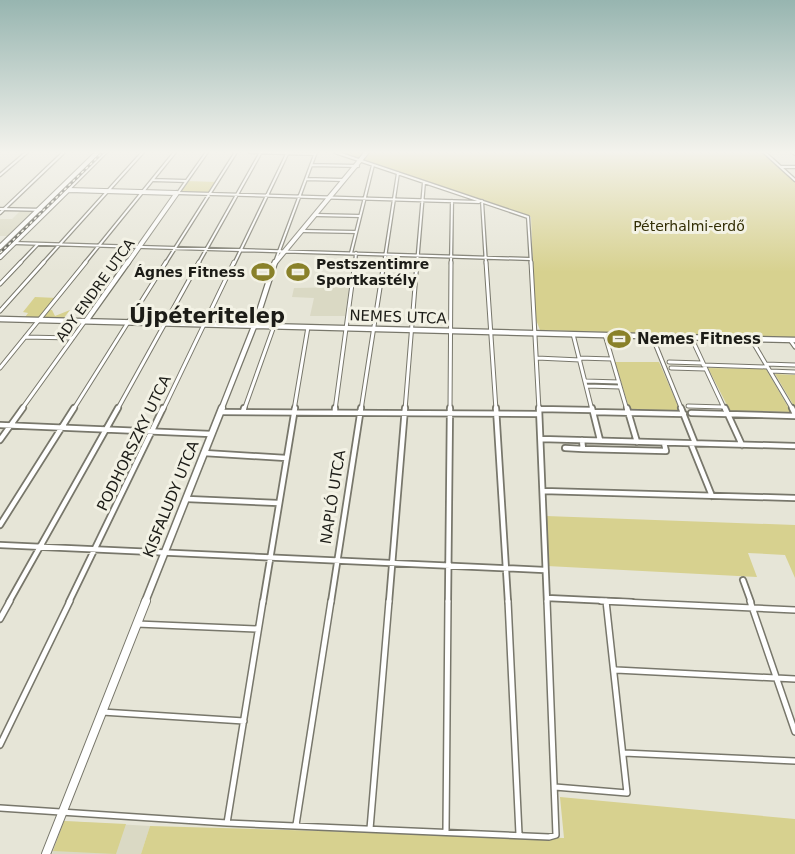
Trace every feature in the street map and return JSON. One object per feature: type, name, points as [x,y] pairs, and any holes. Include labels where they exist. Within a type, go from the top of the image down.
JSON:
[{"type":"street","points":[[0,213],[23,192]]},
{"type":"street","points":[[0,247],[57,192]]},
{"type":"street","points":[[0,257],[66,192]]},
{"type":"street","points":[[0,311],[107,192]]},
{"type":"street","points":[[137,192],[482,201]]},
{"type":"street","points":[[0,368],[142,192]]},
{"type":"street","points":[[0,619],[240,192]]},
{"type":"street","name":"PODHORSZKY UTCA","points":[[0,745],[269,192]]},
{"type":"street","name":"KISFALUDY UTCA","points":[[46,854],[254,326],[277,251],[301,192]]},
{"type":"street","points":[[275,262],[336,192]]},
{"type":"street","points":[[351,253],[366,192]]},
{"type":"street","name":"NAPLÓ UTCA","points":[[296,825],[394,192]]},
{"type":"street","points":[[370,829],[423,192]]},
{"type":"street","points":[[0,808],[227,823],[549,837],[556,835],[548,598],[544,570],[541,439],[528,217],[454,192]]},
{"type":"street","name":"ADY ENDRE UTCA","points":[[0,440],[177,193]]},
{"type":"street","points":[[0,525],[210,194]]},
{"type":"street","points":[[446,831],[452,201]]},
{"type":"street","points":[[482,201],[494,413],[506,568],[519,834]]},
{"type":"street","points":[[0,209],[48,210]]},
{"type":"street","points":[[316,215],[360,216]]},
{"type":"street","points":[[303,231],[356,232]]},
{"type":"street","points":[[14,243],[530,259]]},
{"type":"street","points":[[0,284],[39,244]]},
{"type":"street","points":[[334,412],[356,253]]},
{"type":"street","name":"NEMES UTCA","points":[[0,319],[792,339]]},
{"type":"street","points":[[243,412],[274,326]]},
{"type":"street","points":[[227,823],[308,327]]},
{"type":"street","points":[[573,333],[600,441]]},
{"type":"street","points":[[604,334],[620,387],[644,451]]},
{"type":"street","points":[[652,336],[684,414],[712,496]]},
{"type":"street","points":[[24,337],[73,338]]},
{"type":"street","points":[[690,337],[742,445]]},
{"type":"street","points":[[691,413],[795,415],[794,408],[752,339]]},
{"type":"street","points":[[792,339],[795,347]]},
{"type":"street","points":[[537,358],[612,359]]},
{"type":"street","points":[[669,362],[703,366]]},
{"type":"street","points":[[671,368],[795,365]]},
{"type":"street","points":[[768,367],[795,372]]},
{"type":"street","points":[[586,384],[619,382]]},
{"type":"street","points":[[586,384],[620,387]]},
{"type":"street","points":[[688,406],[723,407]]},
{"type":"street","points":[[220,412],[593,411],[684,414]]},
{"type":"street","points":[[0,425],[211,434]]},
{"type":"street","points":[[541,439],[795,446]]},
{"type":"street","points":[[582,440],[583,449]]},
{"type":"street","points":[[609,441],[612,450]]},
{"type":"street","points":[[565,448],[667,451],[664,443]]},
{"type":"street","points":[[204,453],[286,458]]},
{"type":"street","points":[[543,491],[795,498]]},
{"type":"street","points":[[186,499],[278,503]]},
{"type":"street","points":[[0,545],[544,570]]},
{"type":"street","points":[[743,580],[795,732]]},
{"type":"street","points":[[548,598],[795,610]]},
{"type":"street","points":[[555,787],[627,793],[616,670],[606,601]]},
{"type":"street","points":[[136,624],[258,629]]},
{"type":"street","points":[[616,670],[795,679]]},
{"type":"street","points":[[102,712],[244,721]]},
{"type":"street","points":[[624,753],[795,761]]},
{"type":"shaded area","points":[[21,210],[35,211],[9,236],[0,236],[0,219],[12,219]]},
{"type":"shaded area","points":[[349,287],[345,316],[310,316],[314,298],[292,297],[294,288]]},
{"type":"shaded area","points":[[64,821],[150,826],[141,854],[52,854]]},
{"type":"green space","points":[[178,192],[211,192],[210,194]]},
{"type":"green space","name":"Péterhalmi-erdő","points":[[456,192],[795,192],[795,338],[540,330],[535,317],[531,217]]},
{"type":"green space","points":[[35,297],[57,298],[48,310],[52,310],[55,316],[70,310],[63,319],[23,320],[28,313],[23,312]]},
{"type":"green space","points":[[615,362],[659,362],[681,413],[630,411]]},
{"type":"green space","points":[[708,368],[766,369],[791,412],[730,411]]},
{"type":"green space","points":[[775,374],[795,375],[795,406],[794,406]]},
{"type":"green space","points":[[546,516],[795,525],[795,578],[785,555],[748,553],[757,577],[547,566]]},
{"type":"green space","points":[[560,797],[795,819],[795,854],[141,854],[150,826],[564,838]]},
{"type":"green space","points":[[64,821],[126,824],[116,854],[53,851]]},
{"type":"railway","points":[[0,253],[62,192]]},
{"type":"place","name":"Ágnes Fitness","points":[[263,272]]},
{"type":"place","name":"Pestszentimre Sportkastély","points":[[298,272]]},
{"type":"place","name":"Nemes Fitness","points":[[619,339]]},
{"type":"district","name":"Újpéteritelep","points":[[207,316]]}]
